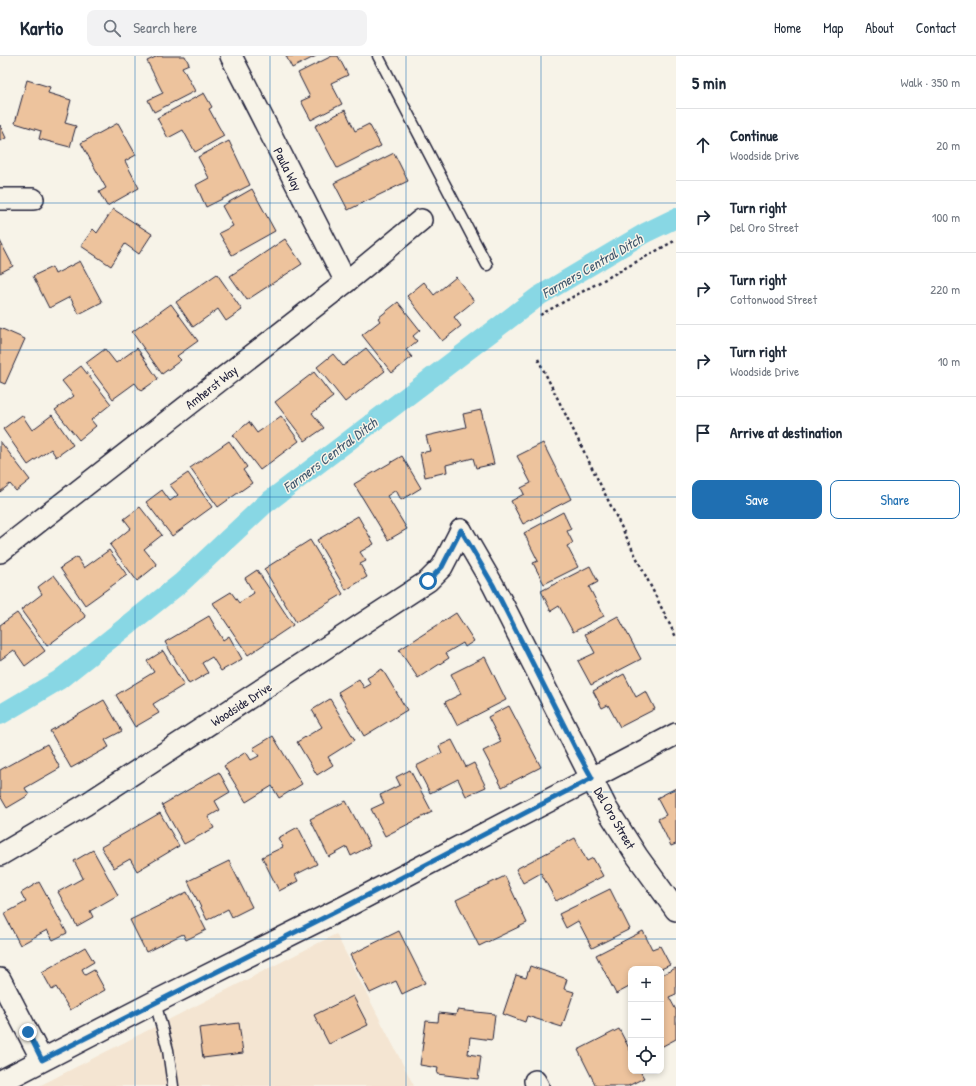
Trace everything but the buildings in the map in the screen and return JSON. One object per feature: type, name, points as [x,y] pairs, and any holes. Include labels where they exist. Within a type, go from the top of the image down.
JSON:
[{"type":"street","name":"Paula Way","points":[[231,56],[346,282]]},
{"type":"street","points":[[0,199],[33,199]]},
{"type":"street","name":"Amherst Way","points":[[0,552],[346,282],[421,220]]},
{"type":"street","name":"Del Oro Street","points":[[461,530],[493,585],[607,809],[637,856],[676,910]]},
{"type":"street","name":"Woodside Drive","points":[[0,855],[91,801],[428,581],[442,567],[461,530]]},
{"type":"street","points":[[0,1082],[155,1002],[343,908],[676,734]]},
{"type":"street","points":[[0,979],[42,1060]]},
{"type":"lane","points":[[378,56],[487,265]]},
{"type":"lane","points":[[155,1002],[168,1050],[173,1086]]},
{"type":"path","points":[[540,315],[676,240]]},
{"type":"path","points":[[538,359],[676,637]]},
{"type":"shaded area","points":[[336,934],[414,1086],[39,1086]]},
{"type":"waterway","name":"Farmers Central Ditch","points":[[0,715],[59,680],[182,582],[264,505],[539,296],[645,233],[676,218]]},
{"type":"route","points":[[28,1032],[42,1060],[343,908],[592,778],[493,585],[461,530],[442,567],[428,581]]}]
